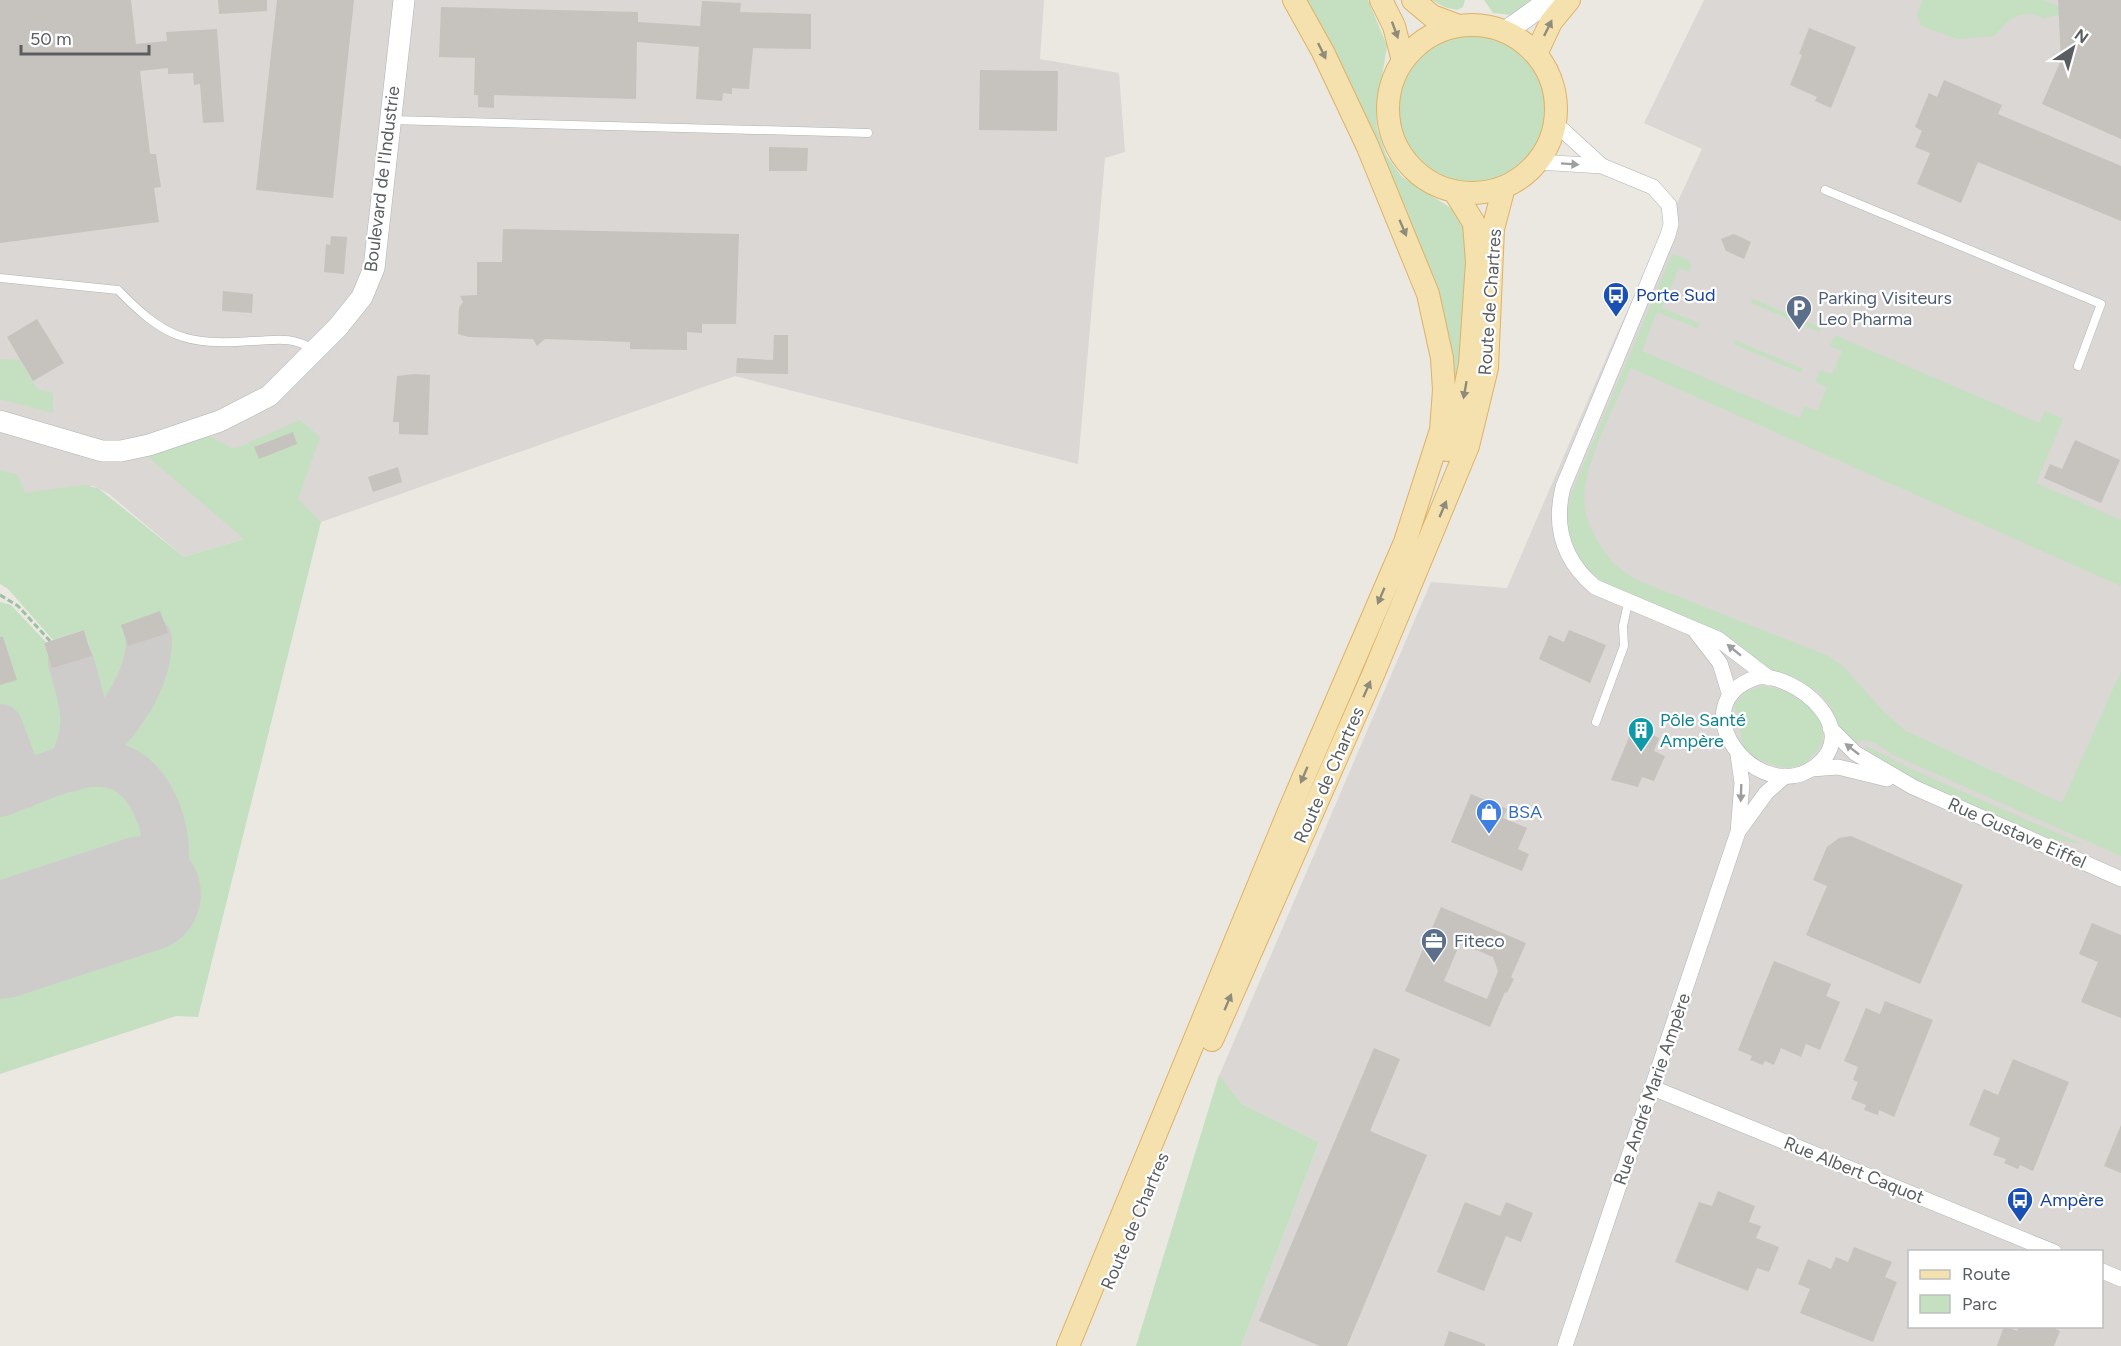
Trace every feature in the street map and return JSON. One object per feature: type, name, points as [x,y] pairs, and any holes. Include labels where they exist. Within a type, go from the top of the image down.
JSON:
[{"type":"main road","points":[[1068,1346],[1292,804],[1404,542],[1441,430],[1444,390],[1435,320],[1412,249],[1323,52],[1294,0]]},
{"type":"main road","points":[[1381,0],[1394,26],[1403,61]]},
{"type":"main road","points":[[1413,0],[1432,16],[1459,26]]},
{"type":"main road","points":[[1536,54],[1551,21],[1569,0]]},
{"type":"main road","points":[[1459,26],[1483,26],[1505,32],[1522,41],[1536,54],[1553,87],[1555,123],[1549,143],[1538,162],[1522,176],[1504,187],[1479,193],[1454,191],[1441,187],[1418,172],[1408,163],[1394,140],[1390,126],[1389,99],[1394,80],[1403,61],[1433,34],[1459,26]]},
{"type":"main road","name":"Route de Chartres","points":[[1084,1346],[1257,934],[1373,675],[1468,446],[1487,369],[1493,235],[1504,187]]},
{"type":"main road","name":"Route de Chartres","points":[[1404,542],[1452,440],[1465,395],[1470,364],[1477,240],[1474,223],[1454,191]]},
{"type":"street","name":"Boulevard de l'Industrie","points":[[0,420],[102,451],[121,451],[149,445],[220,421],[269,396],[315,349],[362,297],[374,268],[404,0]]},
{"type":"street","points":[[1505,32],[1550,0]]},
{"type":"street","points":[[1555,123],[1602,166]]},
{"type":"street","points":[[1538,162],[1602,166],[1653,187],[1667,200],[1671,211],[1668,234],[1569,471],[1560,501],[1562,543],[1575,567],[1594,586],[1628,603],[1726,644],[1769,678],[1811,697],[1824,710],[1830,728],[1828,749],[1820,762],[1811,769],[1785,776],[1754,766],[1738,755],[1728,739],[1724,723],[1725,710],[1730,696],[1749,681],[1758,677],[1769,678]]},
{"type":"street","points":[[1694,630],[1720,663],[1730,696]]},
{"type":"street","name":"Rue Gustave Eiffel","points":[[1830,728],[1856,753],[1913,787],[2121,879]]},
{"type":"street","name":"Rue André Marie Ampère","points":[[1565,1346],[1738,832],[1742,783],[1738,755]]},
{"type":"street","name":"Rue Gustave Eiffel","points":[[1811,769],[1838,767],[1913,787]]},
{"type":"street","name":"Rue André Marie Ampère","points":[[1738,832],[1766,793],[1785,776]]},
{"type":"street","name":"Rue Albert Caquot","points":[[1653,1088],[2052,1250]]},
{"type":"street","points":[[2103,1271],[2121,1279]]},
{"type":"lane","points":[[391,120],[868,133]]},
{"type":"lane","points":[[1825,190],[2101,304],[2078,366]]},
{"type":"lane","points":[[0,278],[118,290],[146,319],[168,333],[214,344],[294,339],[315,349]]},
{"type":"lane","points":[[1596,722],[1624,646],[1623,626],[1628,603]]},
{"type":"path","points":[[0,595],[18,606],[50,641]]},
{"type":"shaded area","points":[[0,0],[1044,0],[1040,59],[1119,73],[1125,152],[1105,158],[1078,464],[735,376],[321,522],[244,539],[184,557],[109,494],[94,486],[0,496]]},
{"type":"shaded area","points":[[1704,0],[2121,0],[2121,1346],[1241,1346],[1319,1142],[1242,1104],[1219,1076],[1431,582],[1507,588],[1613,342],[1702,149],[1644,123]]},
{"type":"green space","points":[[1304,0],[1368,0],[1387,46],[1376,113],[1377,128],[1386,155],[1402,177],[1454,210],[1469,229],[1458,400],[1446,353]]},
{"type":"green space","points":[[1432,0],[1465,0],[1463,7],[1457,10],[1444,7]]},
{"type":"green space","points":[[1484,0],[1534,0],[1511,15],[1493,13]]},
{"type":"green space","points":[[1923,0],[2043,0],[2073,12],[2044,18],[2031,14],[2020,15],[2007,22],[1994,36],[1958,39],[1921,26],[1917,14]]},
{"type":"green space","points":[[1472,35],[1500,40],[1525,56],[1541,81],[1546,109],[1541,137],[1525,162],[1500,178],[1472,183],[1444,178],[1419,162],[1403,137],[1398,109],[1403,81],[1419,56],[1444,40]]},
{"type":"green space","points":[[1672,254],[1688,259],[1691,266],[1689,272],[1679,268],[1662,308],[1699,323],[1697,328],[1657,312],[1642,351],[1783,411],[1800,418],[1805,406],[1817,411],[1827,387],[1815,382],[1820,370],[1832,374],[1842,351],[1830,346],[1835,335],[2039,423],[2045,411],[2063,419],[2036,483],[2121,520],[2121,586],[1631,368],[1595,450],[1585,484],[1584,504],[1587,517],[1604,551],[1616,565],[1637,580],[1828,656],[1844,667],[1883,711],[1906,731],[2062,803],[2121,671],[2121,856],[1893,755],[1874,743],[1864,740],[1853,743],[1842,732],[1828,703],[1817,691],[1769,670],[1730,639],[1610,586],[1590,572],[1578,557],[1570,536],[1567,515],[1570,497]]},
{"type":"green space","points":[[1753,299],[1821,328],[1819,332],[1751,303]]},
{"type":"green space","points":[[1735,340],[1803,369],[1801,373],[1733,344]]},
{"type":"green space","points":[[0,359],[20,360],[37,389],[53,393],[53,413],[0,399]]},
{"type":"green space","points":[[300,420],[320,437],[298,499],[321,522],[198,1017],[176,1016],[0,1074],[0,602],[11,605],[46,642],[44,643],[52,668],[92,655],[84,630],[53,640],[8,589],[0,584],[0,470],[17,474],[25,493],[83,485],[98,488],[184,557],[244,539],[147,456],[209,436],[234,449]]},
{"type":"green space","points":[[1763,686],[1797,697],[1815,712],[1820,721],[1823,732],[1822,744],[1805,764],[1797,767],[1781,767],[1758,759],[1744,750],[1734,704],[1747,691]]},
{"type":"green space","points":[[1867,746],[1909,768],[2082,844],[2051,839],[1903,775],[1863,750]]},
{"type":"green space","points":[[1219,1075],[1242,1104],[1319,1142],[1241,1346],[1136,1346]]},
{"type":"building","points":[[0,0],[131,0],[136,44],[167,41],[166,32],[217,29],[224,122],[203,123],[200,84],[194,85],[193,73],[168,74],[168,68],[140,71],[150,154],[156,154],[161,187],[154,188],[159,222],[0,243]]},
{"type":"building","points":[[218,0],[267,0],[267,11],[219,14]]},
{"type":"building","points":[[277,0],[354,0],[333,198],[256,190]]},
{"type":"building","points":[[2058,0],[2121,0],[2121,139],[2042,104],[2061,60]]},
{"type":"building","points":[[702,1],[741,3],[740,12],[811,14],[811,49],[753,48],[749,89],[732,88],[732,94],[723,93],[722,101],[696,99],[699,47],[637,42],[636,99],[494,95],[494,108],[478,107],[478,95],[474,95],[475,58],[439,57],[441,7],[638,12],[638,22],[700,26]]},
{"type":"building","points":[[1809,28],[1856,47],[1831,108],[1815,101],[1817,97],[1790,85],[1802,55],[1799,54]]},
{"type":"building","points":[[980,70],[1058,71],[1057,131],[979,130]]},
{"type":"building","points":[[1944,80],[2002,105],[1998,114],[2121,166],[2121,221],[1978,162],[1961,203],[1917,184],[1930,153],[1915,147],[1922,131],[1915,127],[1929,93],[1937,97]]},
{"type":"building","points":[[769,147],[808,148],[807,171],[769,171]]},
{"type":"building","points":[[503,229],[739,234],[736,324],[702,324],[702,333],[687,332],[687,350],[630,349],[630,342],[545,339],[537,346],[533,339],[469,337],[458,334],[459,308],[463,302],[460,296],[477,295],[477,262],[502,262]]},
{"type":"building","points":[[1734,234],[1751,242],[1744,259],[1726,251],[1721,239]]},
{"type":"building","points":[[331,236],[347,237],[344,274],[324,272],[326,244],[330,245]]},
{"type":"building","points":[[223,291],[253,294],[252,313],[222,311]]},
{"type":"building","points":[[37,319],[64,363],[33,381],[7,337]]},
{"type":"building","points":[[774,335],[788,335],[788,374],[736,373],[737,358],[773,360]]},
{"type":"building","points":[[430,375],[428,435],[399,434],[399,422],[393,422],[397,376]]},
{"type":"building","points":[[293,432],[297,444],[259,459],[254,447]]},
{"type":"building","points":[[2075,440],[2120,460],[2101,503],[2044,478],[2050,464],[2062,469]]},
{"type":"building","points":[[398,467],[402,482],[373,492],[368,477]]},
{"type":"building","points":[[160,611],[168,633],[128,646],[121,625]]},
{"type":"building","points":[[84,630],[92,656],[52,668],[44,643]]},
{"type":"building","points":[[1569,630],[1606,645],[1590,683],[1539,659],[1549,635],[1564,642]]},
{"type":"building","points":[[0,637],[3,637],[17,680],[0,685]]},
{"type":"building","name":"Pôle Santé Ampère","points":[[1638,716],[1653,723],[1649,733],[1659,738],[1654,751],[1665,756],[1654,781],[1642,777],[1638,787],[1611,780]]},
{"type":"building","name":"BSA","points":[[1471,794],[1507,809],[1503,818],[1527,828],[1518,849],[1529,854],[1522,871],[1451,842]]},
{"type":"building","points":[[1851,836],[1963,885],[1920,984],[1806,935],[1827,886],[1813,880],[1827,847],[1839,838]]},
{"type":"building","name":"Fiteco","points":[[1441,907],[1526,943],[1511,977],[1514,979],[1507,993],[1505,992],[1490,1027],[1405,991]],"holes":[[[1460,943],[1493,957],[1498,971],[1487,999],[1444,981]]]},
{"type":"building","points":[[2092,923],[2121,935],[2121,1018],[2081,1002],[2098,962],[2079,954]]},
{"type":"building","points":[[1774,961],[1831,984],[1826,996],[1840,1002],[1820,1050],[1806,1044],[1801,1057],[1781,1048],[1774,1065],[1765,1061],[1763,1065],[1750,1060],[1752,1056],[1738,1050]]},
{"type":"building","points":[[1885,1001],[1933,1020],[1894,1117],[1879,1110],[1878,1115],[1864,1110],[1866,1105],[1851,1099],[1858,1082],[1853,1080],[1858,1067],[1844,1061],[1866,1008],[1880,1014]]},
{"type":"building","points":[[1374,1048],[1400,1059],[1370,1131],[1427,1155],[1347,1346],[1320,1346],[1259,1321]]},
{"type":"building","points":[[2013,1059],[2069,1082],[2033,1171],[2020,1165],[2018,1169],[2004,1163],[2006,1159],[1993,1155],[2000,1138],[1969,1125],[1984,1089],[1998,1095]]},
{"type":"building","points":[[2121,1125],[2121,1173],[2104,1166]]},
{"type":"building","points":[[1718,1191],[1755,1206],[1749,1222],[1761,1226],[1756,1238],[1779,1247],[1769,1272],[1757,1268],[1748,1291],[1675,1262],[1699,1202],[1712,1206]]},
{"type":"building","points":[[1465,1202],[1500,1216],[1506,1202],[1533,1213],[1521,1242],[1506,1236],[1484,1291],[1437,1272]]},
{"type":"building","points":[[1854,1247],[1892,1262],[1885,1277],[1897,1282],[1873,1342],[1800,1313],[1810,1289],[1798,1284],[1808,1259],[1831,1269],[1836,1257],[1848,1262]]},
{"type":"building","points":[[2003,1328],[2017,1331],[2018,1328],[2054,1328],[2060,1331],[2054,1346],[1997,1346]]},
{"type":"building","points":[[1449,1331],[1485,1344],[1485,1346],[1444,1346]]},
{"type":"taxiway","points":[[70,769],[98,742],[123,711],[142,677],[149,639]]},
{"type":"taxiway","points":[[70,768],[77,753],[83,728],[82,703],[71,662]]},
{"type":"taxiway","points":[[0,727],[22,786]]},
{"type":"taxiway","points":[[0,794],[42,777],[84,765],[104,764],[123,769],[140,781],[154,803],[165,841],[166,861],[163,880],[153,890],[143,894]]},
{"type":"runway","points":[[0,941],[143,894]]},
{"type":"place","name":"Porte Sud","points":[[1616,318]]},
{"type":"place","name":"Parking Visiteurs Leo Pharma","points":[[1799,331]]},
{"type":"place","name":"Pôle Santé Ampère","points":[[1641,753]]},
{"type":"place","name":"BSA","points":[[1489,835]]},
{"type":"place","name":"Fiteco","points":[[1434,964]]},
{"type":"place","name":"Ampère","points":[[2020,1223]]}]
